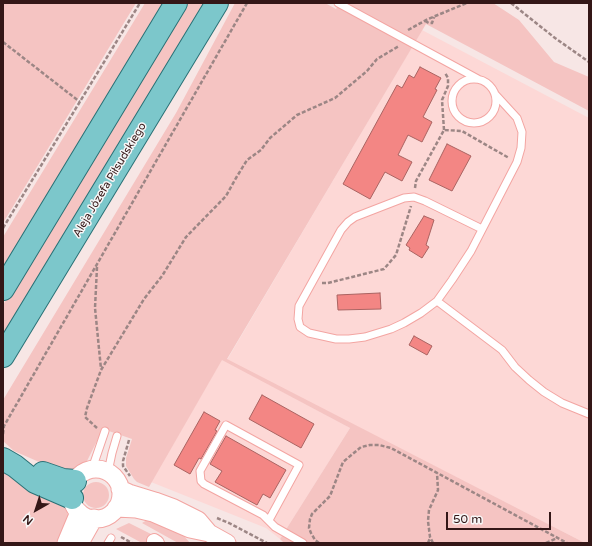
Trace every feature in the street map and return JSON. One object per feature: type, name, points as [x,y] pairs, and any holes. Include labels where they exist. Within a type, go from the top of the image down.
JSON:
[{"type":"main road","points":[[3,289],[176,3]]},
{"type":"main road","name":"Aleja Józefa Piłsudskiego","points":[[3,356],[217,3]]},
{"type":"main road","points":[[9,462],[35,482],[86,492]]},
{"type":"street","points":[[66,543],[86,492],[116,479],[126,485],[129,493],[174,508],[198,520],[209,533]]},
{"type":"street","points":[[86,492],[104,517],[113,512],[116,508],[126,485]]},
{"type":"street","points":[[80,543],[86,492]]},
{"type":"street","points":[[116,508],[143,511],[190,529],[209,533],[227,543]]},
{"type":"lane","points":[[338,3],[485,82],[491,87],[495,94],[516,118],[522,132],[521,148],[516,162],[471,251],[437,301],[404,323],[377,334],[349,339],[336,339],[309,333],[300,327],[298,319],[299,306],[341,230],[355,217],[404,198],[414,197],[482,229]]},
{"type":"lane","points":[[478,79],[471,79],[458,86],[452,100],[457,114],[470,122],[485,120],[491,115],[495,108],[495,94]]},
{"type":"lane","points":[[437,301],[502,350],[520,371],[544,392],[562,403],[589,414]]},
{"type":"lane","points":[[269,520],[299,466],[226,425],[200,471],[201,481],[263,515],[275,527],[303,543]]},
{"type":"lane","points":[[86,492],[105,433]]},
{"type":"lane","points":[[86,492],[112,453],[117,436]]},
{"type":"path","points":[[3,228],[140,3]]},
{"type":"path","points":[[3,434],[4,426],[246,3]]},
{"type":"path","points":[[396,35],[425,21],[432,23],[434,17],[467,3]]},
{"type":"path","points":[[511,3],[555,38],[589,62]]},
{"type":"path","points":[[105,433],[85,417],[101,370],[144,299],[162,276],[186,238],[226,196],[247,160],[261,150],[270,138],[297,115],[335,98],[367,71],[377,59],[408,41]]},
{"type":"path","points":[[3,42],[80,102]]},
{"type":"path","points":[[439,69],[445,73],[448,78],[448,86],[442,100],[444,130]]},
{"type":"path","points":[[97,265],[95,308],[101,370]]},
{"type":"path","points":[[126,485],[123,461],[129,440]]},
{"type":"path","points":[[319,543],[315,540],[311,533],[310,528],[312,514],[330,496],[343,462],[361,447],[370,445],[385,446],[567,543]]},
{"type":"path","points":[[433,543],[428,530],[428,516],[429,510],[438,490],[437,473]]},
{"type":"path","points":[[229,522],[267,543]]},
{"type":"path","points":[[428,543],[430,537]]},
{"type":"path","points":[[546,543],[557,538]]},
{"type":"shaded area","points":[[3,3],[136,3],[3,223]]},
{"type":"shaded area","points":[[145,3],[166,3],[3,271],[3,237]]},
{"type":"shaded area","points":[[186,3],[208,3],[3,340],[3,305]]},
{"type":"shaded area","points":[[235,3],[325,3],[336,9],[340,3],[493,3],[519,20],[554,62],[589,77],[589,111],[426,24],[227,359],[585,543],[284,543],[280,539],[350,428],[222,360],[149,487],[137,482],[126,466],[126,458],[132,439],[103,429],[86,463],[73,471],[62,472],[14,451],[3,441],[3,400],[176,113]]},
{"type":"shaded area","points":[[422,30],[589,118],[589,543],[585,543],[227,360]]},
{"type":"shaded area","points":[[222,359],[350,428],[280,539],[266,528],[151,482]]},
{"type":"shaded area","points":[[3,471],[65,506],[69,518],[56,543],[3,543]]},
{"type":"shaded area","points":[[96,482],[105,486],[109,495],[105,504],[96,508],[87,504],[83,495],[87,486]]},
{"type":"shaded area","points":[[147,520],[184,536],[190,543],[178,543],[142,523]]},
{"type":"shaded area","points":[[129,523],[153,535],[149,543],[142,543],[116,529]]},
{"type":"building","points":[[420,67],[441,78],[435,89],[437,90],[423,117],[432,122],[422,142],[408,135],[398,155],[412,162],[402,181],[385,172],[370,199],[343,184],[397,85],[402,88],[409,75],[414,78]]},
{"type":"building","points":[[447,144],[471,156],[452,191],[429,180]]},
{"type":"building","points":[[424,216],[434,220],[426,245],[429,247],[422,258],[409,250],[410,248],[406,245]]},
{"type":"building","points":[[380,293],[381,309],[338,310],[337,295]]},
{"type":"building","points":[[414,336],[432,346],[427,355],[409,345]]},
{"type":"building","points":[[262,395],[314,424],[301,448],[249,419]]},
{"type":"building","points":[[204,412],[220,421],[215,430],[217,431],[201,459],[199,458],[190,474],[174,465]]},
{"type":"building","points":[[226,436],[286,470],[270,498],[263,494],[257,505],[215,482],[222,471],[210,464]]}]
